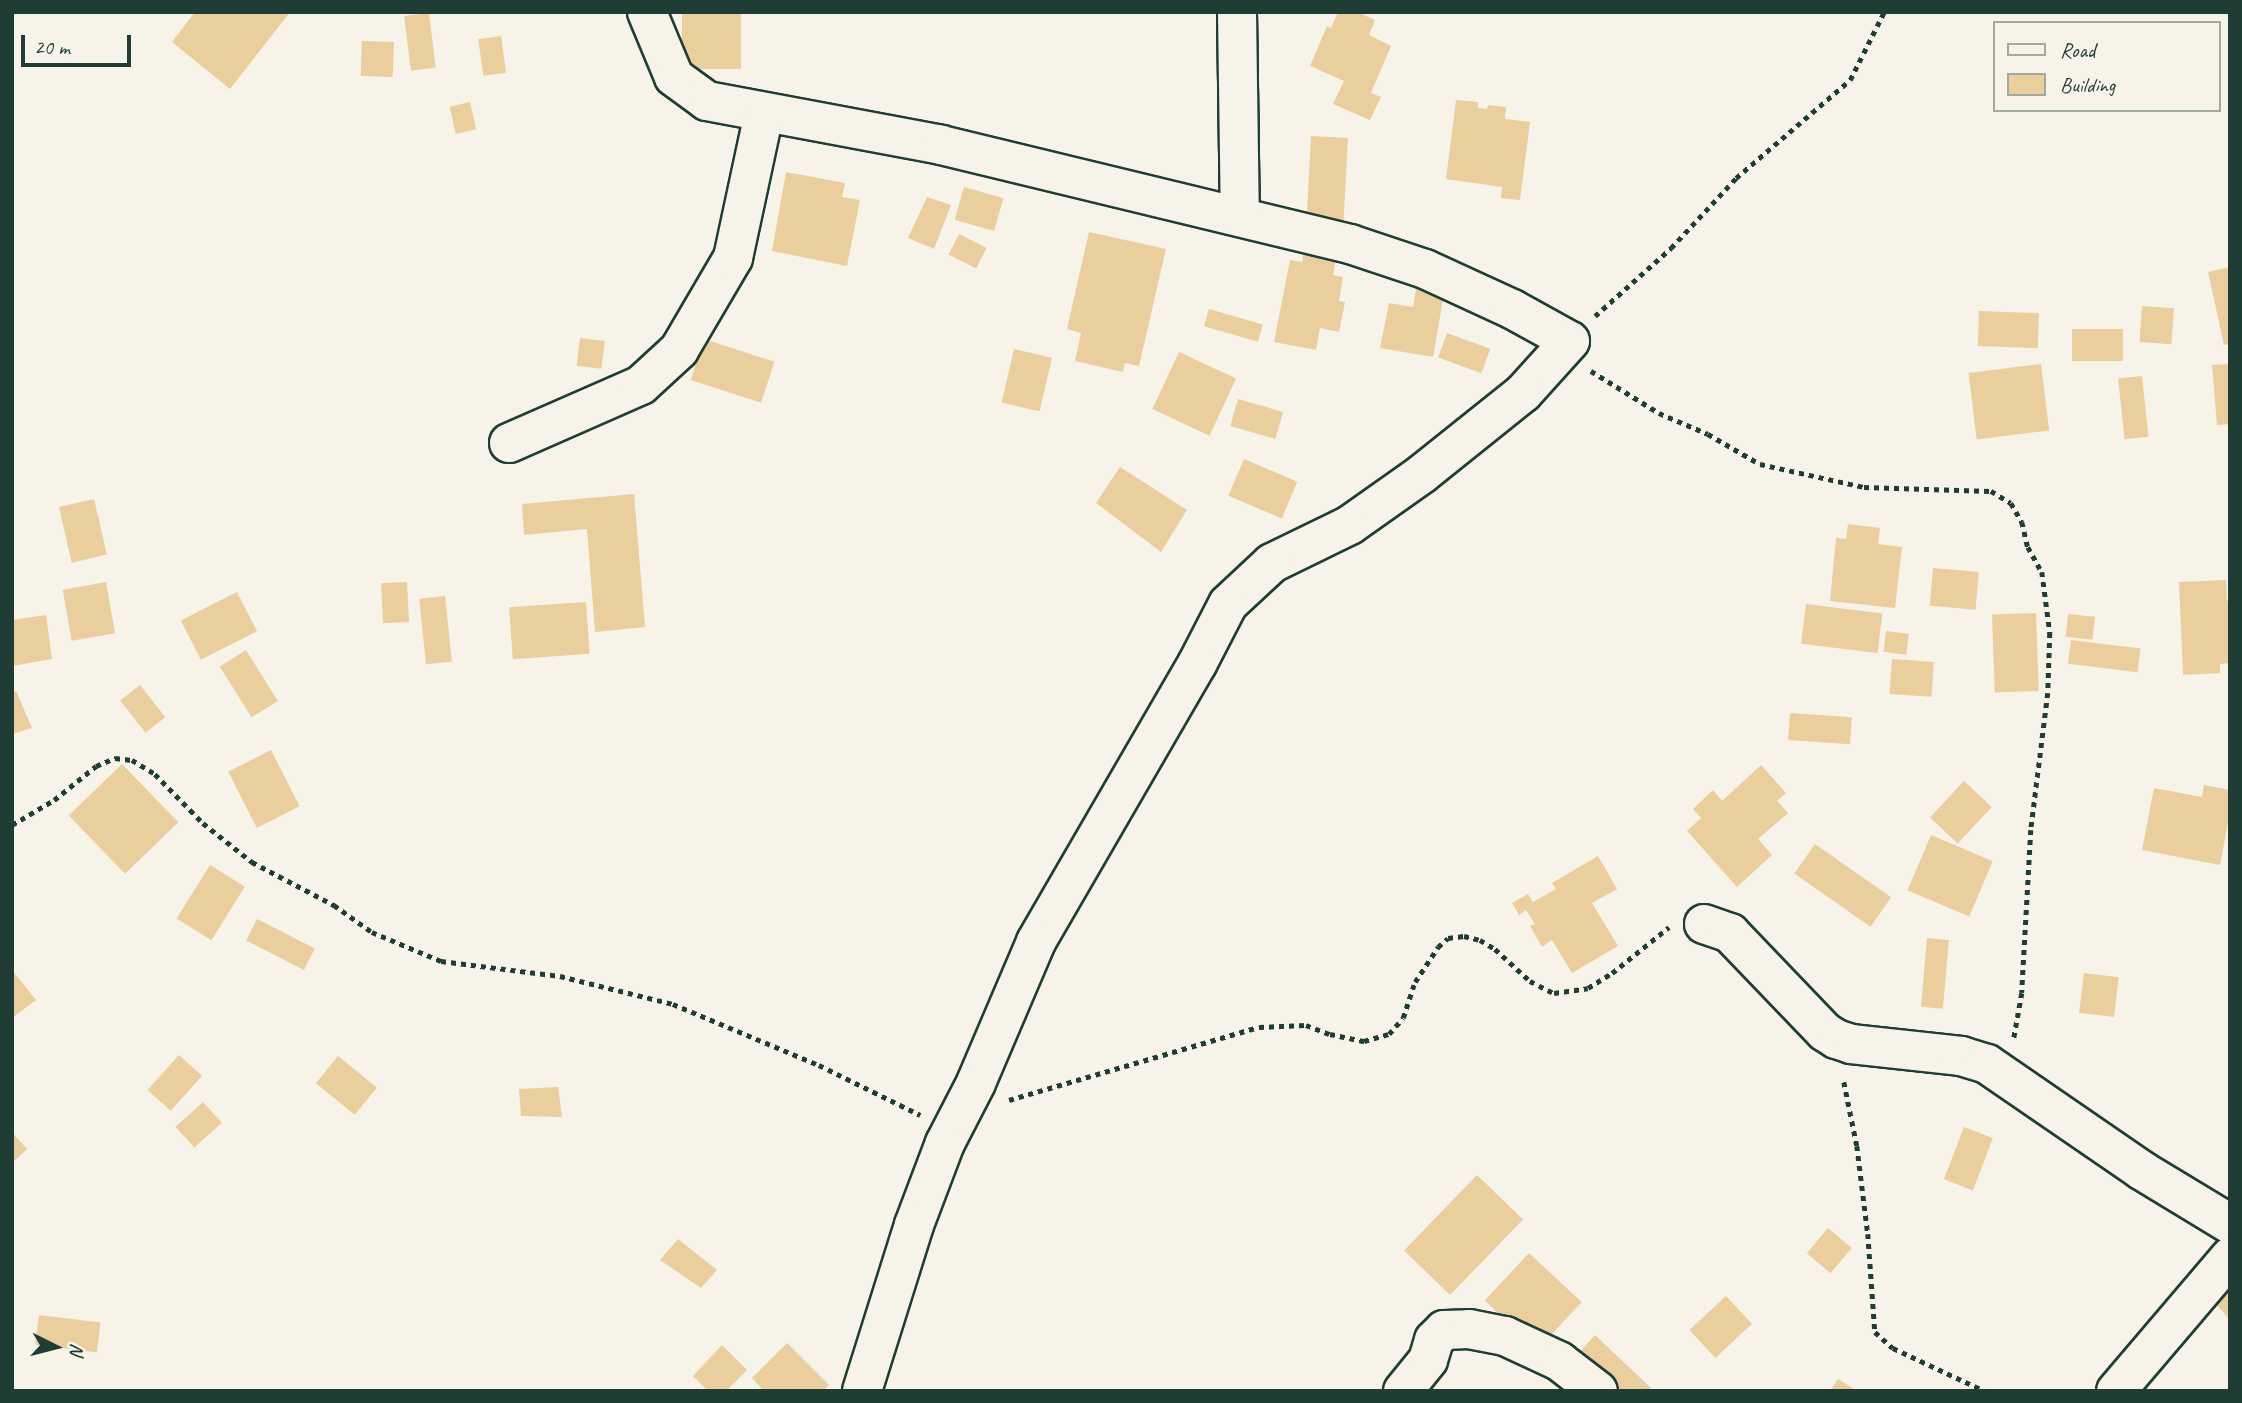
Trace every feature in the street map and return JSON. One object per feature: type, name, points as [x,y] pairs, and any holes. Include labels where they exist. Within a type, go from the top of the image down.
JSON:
[{"type":"street","points":[[647,12],[674,77],[707,101],[764,114],[941,145],[1350,244],[1425,269],[1512,309],[1565,347],[1523,393],[1422,474],[1350,525],[1272,563],[1228,604],[1197,664],[1036,942],[956,1122],[914,1225],[862,1391]]},
{"type":"street","points":[[1237,12],[1240,216]]},
{"type":"street","points":[[509,443],[641,385],[679,350],[733,258],[764,114]]},
{"type":"street","points":[[1704,924],[1730,933],[1825,1032],[1836,1039],[1852,1044],[1961,1056],[1987,1064],[2141,1170],[2230,1224]]},
{"type":"street","points":[[2116,1391],[2230,1256]]},
{"type":"street","points":[[1403,1391],[1428,1360],[1434,1340],[1444,1330],[1469,1329],[1505,1336],[1559,1362],[1598,1391]]},
{"type":"path","points":[[1884,12],[1850,80],[1736,178],[1671,248],[1619,291],[1565,347],[1659,413],[1708,434],[1760,464],[1864,487],[1991,491],[2011,503],[2022,522],[2028,547],[2042,572],[2050,633],[2048,693],[2031,830],[2022,993],[2008,1076]]},
{"type":"path","points":[[12,825],[54,800],[96,766],[115,758],[132,760],[155,774],[203,823],[252,863],[334,905],[384,938],[441,961],[560,976],[673,1004],[956,1122],[1259,1027],[1306,1025],[1330,1034],[1364,1041],[1390,1034],[1403,1018],[1415,982],[1438,947],[1448,938],[1464,936],[1480,940],[1495,949],[1530,981],[1554,993],[1588,988],[1675,922],[1704,924]]},
{"type":"path","points":[[1836,1039],[1857,1146],[1868,1234],[1875,1332],[1893,1348],[1985,1391]]},
{"type":"building","points":[[195,12],[290,12],[230,89],[172,42]]},
{"type":"building","points":[[682,12],[741,12],[741,69],[682,69]]},
{"type":"building","points":[[1338,12],[1357,12],[1375,20],[1369,35],[1391,46],[1371,93],[1381,97],[1370,120],[1333,104],[1344,81],[1310,66],[1327,26],[1331,28]]},
{"type":"building","points":[[429,13],[436,68],[411,71],[404,16]]},
{"type":"building","points":[[501,36],[506,73],[483,76],[478,39]]},
{"type":"building","points":[[362,41],[394,42],[393,77],[361,76]]},
{"type":"building","points":[[1456,100],[1478,102],[1478,108],[1487,109],[1488,105],[1506,107],[1505,119],[1530,122],[1520,200],[1501,198],[1502,187],[1446,179]]},
{"type":"building","points":[[470,102],[476,129],[456,134],[450,107]]},
{"type":"building","points":[[1311,136],[1348,138],[1344,223],[1307,221]]},
{"type":"building","points":[[786,172],[845,183],[842,197],[860,200],[847,266],[772,251]]},
{"type":"building","points":[[964,187],[1003,198],[994,231],[955,220]]},
{"type":"building","points":[[927,197],[951,205],[934,249],[908,238]]},
{"type":"building","points":[[1089,232],[1166,249],[1139,366],[1125,363],[1123,372],[1075,361],[1081,333],[1067,329]]},
{"type":"building","points":[[959,234],[987,248],[976,269],[949,254]]},
{"type":"building","points":[[1304,252],[1336,258],[1333,275],[1343,277],[1339,301],[1345,302],[1339,332],[1320,328],[1316,350],[1274,342],[1290,260],[1302,262]]},
{"type":"building","points":[[2230,267],[2230,344],[2224,345],[2208,272]]},
{"type":"building","points":[[1417,284],[1445,288],[1433,357],[1380,348],[1389,303],[1413,307]]},
{"type":"building","points":[[2142,306],[2174,308],[2171,344],[2139,342]]},
{"type":"building","points":[[1209,309],[1263,324],[1258,342],[1204,326]]},
{"type":"building","points":[[1979,311],[2039,313],[2038,348],[1978,346]]},
{"type":"building","points":[[2072,329],[2123,329],[2123,361],[2072,361]]},
{"type":"building","points":[[1447,333],[1490,349],[1481,373],[1438,357]]},
{"type":"building","points":[[580,338],[605,341],[601,369],[577,366]]},
{"type":"building","points":[[704,339],[774,362],[761,403],[691,380]]},
{"type":"building","points":[[1014,349],[1052,358],[1040,411],[1002,403]]},
{"type":"building","points":[[1179,352],[1236,379],[1209,436],[1152,409]]},
{"type":"building","points":[[2041,364],[2049,431],[1977,439],[1969,373]]},
{"type":"building","points":[[2230,364],[2230,424],[2217,425],[2212,365]]},
{"type":"building","points":[[2142,376],[2148,437],[2125,439],[2118,379]]},
{"type":"building","points":[[1238,399],[1283,412],[1275,439],[1230,426]]},
{"type":"building","points":[[1244,459],[1297,482],[1282,518],[1228,496]]},
{"type":"building","points":[[1120,467],[1187,510],[1161,552],[1096,503]]},
{"type":"building","points":[[634,494],[645,627],[595,632],[587,529],[524,535],[522,504]]},
{"type":"building","points":[[94,499],[107,555],[72,563],[59,507]]},
{"type":"building","points":[[1848,524],[1880,528],[1878,544],[1902,547],[1895,608],[1830,601],[1836,538],[1846,539]]},
{"type":"building","points":[[1933,568],[1979,572],[1976,610],[1930,606]]},
{"type":"building","points":[[2226,580],[2227,601],[2230,601],[2230,663],[2220,664],[2220,673],[2183,675],[2179,582]]},
{"type":"building","points":[[106,582],[115,633],[72,641],[63,590]]},
{"type":"building","points":[[407,582],[409,622],[383,623],[381,583]]},
{"type":"building","points":[[237,592],[257,631],[201,660],[181,621]]},
{"type":"building","points":[[445,596],[452,662],[426,664],[419,599]]},
{"type":"building","points":[[586,602],[590,654],[513,659],[509,607]]},
{"type":"building","points":[[1806,604],[1882,613],[1878,653],[1801,644]]},
{"type":"building","points":[[2036,613],[2039,691],[1995,692],[1992,615]]},
{"type":"building","points":[[2068,614],[2095,617],[2092,640],[2066,637]]},
{"type":"building","points":[[46,615],[52,659],[12,666],[12,620]]},
{"type":"building","points":[[1886,631],[1909,634],[1906,655],[1883,652]]},
{"type":"building","points":[[2071,640],[2140,649],[2138,672],[2068,664]]},
{"type":"building","points":[[246,650],[278,701],[252,717],[220,666]]},
{"type":"building","points":[[1892,659],[1934,662],[1931,697],[1890,694]]},
{"type":"building","points":[[140,685],[165,717],[146,733],[120,700]]},
{"type":"building","points":[[16,691],[32,728],[12,734],[12,693]]},
{"type":"building","points":[[1790,713],[1852,717],[1850,744],[1788,740]]},
{"type":"building","points":[[271,750],[300,806],[257,828],[228,772]]},
{"type":"building","points":[[122,764],[178,822],[125,874],[69,815]]},
{"type":"building","points":[[1761,765],[1786,793],[1777,801],[1788,813],[1758,839],[1772,855],[1737,887],[1687,831],[1701,818],[1693,809],[1713,790],[1722,801]]},
{"type":"building","points":[[1964,781],[1992,807],[1958,843],[1930,818]]},
{"type":"building","points":[[2204,785],[2230,790],[2230,812],[2220,865],[2142,850],[2154,788],[2202,797]]},
{"type":"building","points":[[1931,835],[1993,861],[1969,916],[1908,890]]},
{"type":"building","points":[[1815,844],[1891,897],[1871,927],[1794,873]]},
{"type":"building","points":[[1598,856],[1617,889],[1592,903],[1618,946],[1572,973],[1552,940],[1542,947],[1530,926],[1535,924],[1526,910],[1519,915],[1512,903],[1528,894],[1533,902],[1556,889],[1552,883]]},
{"type":"building","points":[[210,865],[245,887],[211,940],[177,918]]},
{"type":"building","points":[[257,919],[315,949],[304,970],[246,940]]},
{"type":"building","points":[[1927,938],[1949,940],[1943,1009],[1921,1007]]},
{"type":"building","points":[[12,970],[36,1000],[12,1018]]},
{"type":"building","points":[[2084,973],[2119,977],[2114,1017],[2079,1013]]},
{"type":"building","points":[[179,1055],[202,1076],[171,1111],[148,1090]]},
{"type":"building","points":[[338,1056],[377,1087],[355,1115],[316,1083]]},
{"type":"building","points":[[558,1087],[562,1117],[521,1116],[519,1089]]},
{"type":"building","points":[[203,1102],[222,1123],[194,1148],[176,1127]]},
{"type":"building","points":[[1964,1127],[1993,1138],[1973,1190],[1944,1179]]},
{"type":"building","points":[[12,1132],[27,1149],[12,1163]]},
{"type":"building","points":[[1477,1175],[1523,1219],[1450,1295],[1404,1251]]},
{"type":"building","points":[[1828,1228],[1852,1248],[1831,1273],[1807,1253]]},
{"type":"building","points":[[678,1239],[717,1270],[701,1288],[660,1260]]},
{"type":"building","points":[[1529,1253],[1582,1302],[1537,1350],[1485,1301]]},
{"type":"building","points":[[2230,1291],[2230,1320],[2215,1303]]},
{"type":"building","points":[[1726,1296],[1752,1324],[1715,1358],[1689,1330]]},
{"type":"building","points":[[39,1315],[101,1323],[97,1352],[35,1345]]},
{"type":"building","points":[[1595,1335],[1651,1388],[1648,1391],[1615,1391],[1577,1355]]},
{"type":"building","points":[[787,1343],[829,1385],[823,1391],[764,1391],[752,1378]]},
{"type":"building","points":[[722,1345],[747,1370],[726,1391],[708,1391],[693,1376]]},
{"type":"building","points":[[1838,1379],[1857,1391],[1830,1391]]}]
